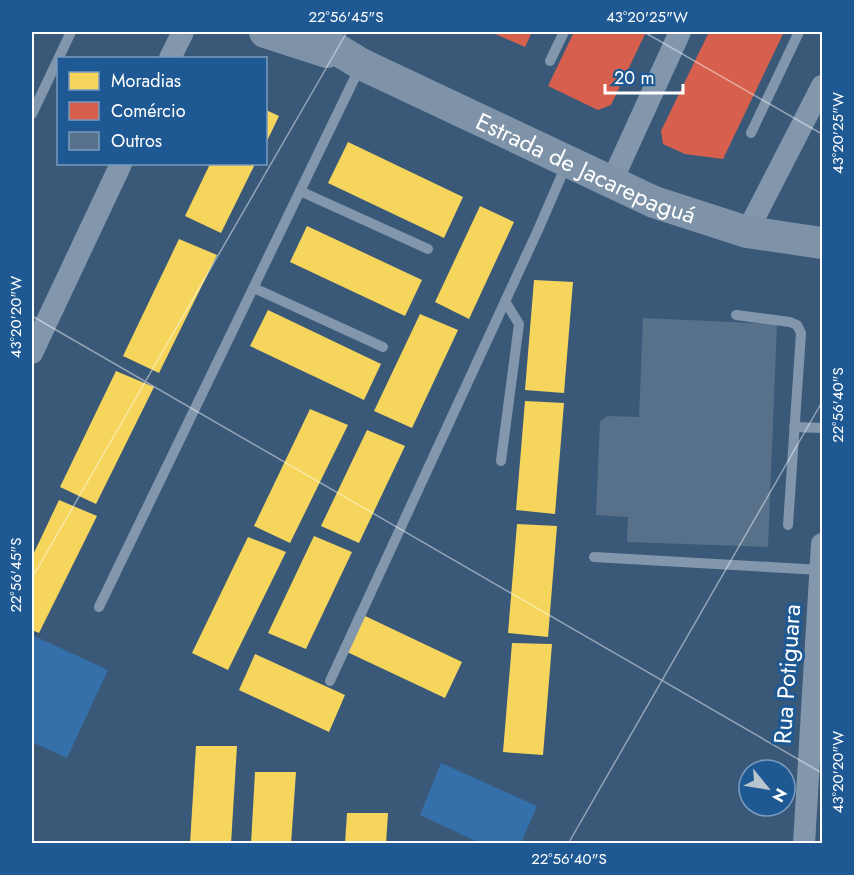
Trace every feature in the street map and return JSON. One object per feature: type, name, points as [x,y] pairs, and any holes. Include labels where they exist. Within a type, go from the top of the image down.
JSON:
[{"type":"main road","name":"Estrada de Jacarepaguá","points":[[265,32],[361,64]]},
{"type":"main road","name":"Estrada de Jacarepaguá","points":[[308,32],[361,64],[654,202],[747,232],[822,243]]},
{"type":"street","points":[[170,57],[183,32]]},
{"type":"street","points":[[611,183],[680,32]]},
{"type":"street","points":[[747,232],[822,86]]},
{"type":"street","points":[[32,353],[121,165]]},
{"type":"street","name":"Rua Potiguara","points":[[804,843],[822,544]]},
{"type":"lane","points":[[59,57],[71,32]]},
{"type":"lane","points":[[550,61],[564,32]]},
{"type":"lane","points":[[751,133],[799,32]]},
{"type":"lane","points":[[32,114],[57,61]]},
{"type":"lane","points":[[99,607],[361,64]]},
{"type":"lane","points":[[330,681],[567,163]]},
{"type":"lane","points":[[300,191],[428,249]]},
{"type":"lane","points":[[254,288],[383,347]]},
{"type":"lane","points":[[501,461],[519,324],[505,301]]},
{"type":"lane","points":[[736,315],[790,322],[797,325],[801,333],[788,525]]},
{"type":"lane","points":[[794,427],[822,428]]},
{"type":"lane","points":[[594,557],[821,570]]},
{"type":"shaded area","points":[[32,635],[108,670],[67,758],[32,742]]},
{"type":"shaded area","points":[[441,763],[537,806],[521,843],[480,843],[420,815]]},
{"type":"building: Moradias","points":[[267,110],[279,116],[267,141]]},
{"type":"building: Moradias","points":[[348,142],[463,197],[444,238],[328,183]]},
{"type":"building: Moradias","points":[[210,165],[255,165],[221,233],[185,216]]},
{"type":"building: Moradias","points":[[480,206],[514,222],[469,319],[435,302]]},
{"type":"building: Moradias","points":[[307,226],[422,280],[405,316],[290,262]]},
{"type":"building: Moradias","points":[[179,239],[217,255],[159,373],[123,356]]},
{"type":"building: Moradias","points":[[534,280],[573,282],[564,393],[525,390]]},
{"type":"building: Moradias","points":[[268,310],[381,364],[364,400],[250,346]]},
{"type":"building: Moradias","points":[[420,314],[458,330],[412,428],[374,411]]},
{"type":"building: Moradias","points":[[116,371],[154,387],[96,504],[60,487]]},
{"type":"building: Moradias","points":[[525,401],[564,403],[555,514],[516,510]]},
{"type":"building: Moradias","points":[[310,409],[348,425],[290,543],[254,526]]},
{"type":"building: Moradias","points":[[367,430],[405,446],[359,543],[321,526]]},
{"type":"building: Moradias","points":[[59,500],[97,516],[39,633],[32,630],[32,557]]},
{"type":"building: Moradias","points":[[517,524],[557,526],[548,637],[508,633]]},
{"type":"building: Moradias","points":[[314,536],[352,552],[306,649],[268,633]]},
{"type":"building: Moradias","points":[[248,537],[286,552],[228,670],[192,653]]},
{"type":"building: Moradias","points":[[363,615],[462,662],[445,698],[345,651]]},
{"type":"building: Moradias","points":[[512,643],[552,644],[543,755],[503,752]]},
{"type":"building: Moradias","points":[[255,654],[345,695],[329,732],[239,690]]},
{"type":"building: Moradias","points":[[196,746],[237,746],[231,844],[190,844]]},
{"type":"building: Moradias","points":[[255,772],[296,772],[291,844],[251,844]]},
{"type":"building: Moradias","points":[[347,813],[388,813],[386,844],[345,844]]},
{"type":"building: Comércio","points":[[491,32],[532,32],[525,47]]},
{"type":"building: Comércio","points":[[574,32],[646,32],[611,105],[598,110],[548,86]]},
{"type":"building: Comércio","points":[[709,32],[784,32],[723,159],[685,154],[663,144],[661,131]]},
{"type":"building: Outros","points":[[643,318],[777,324],[768,547],[627,542],[628,517],[596,515],[600,422],[607,416],[639,417]]}]
